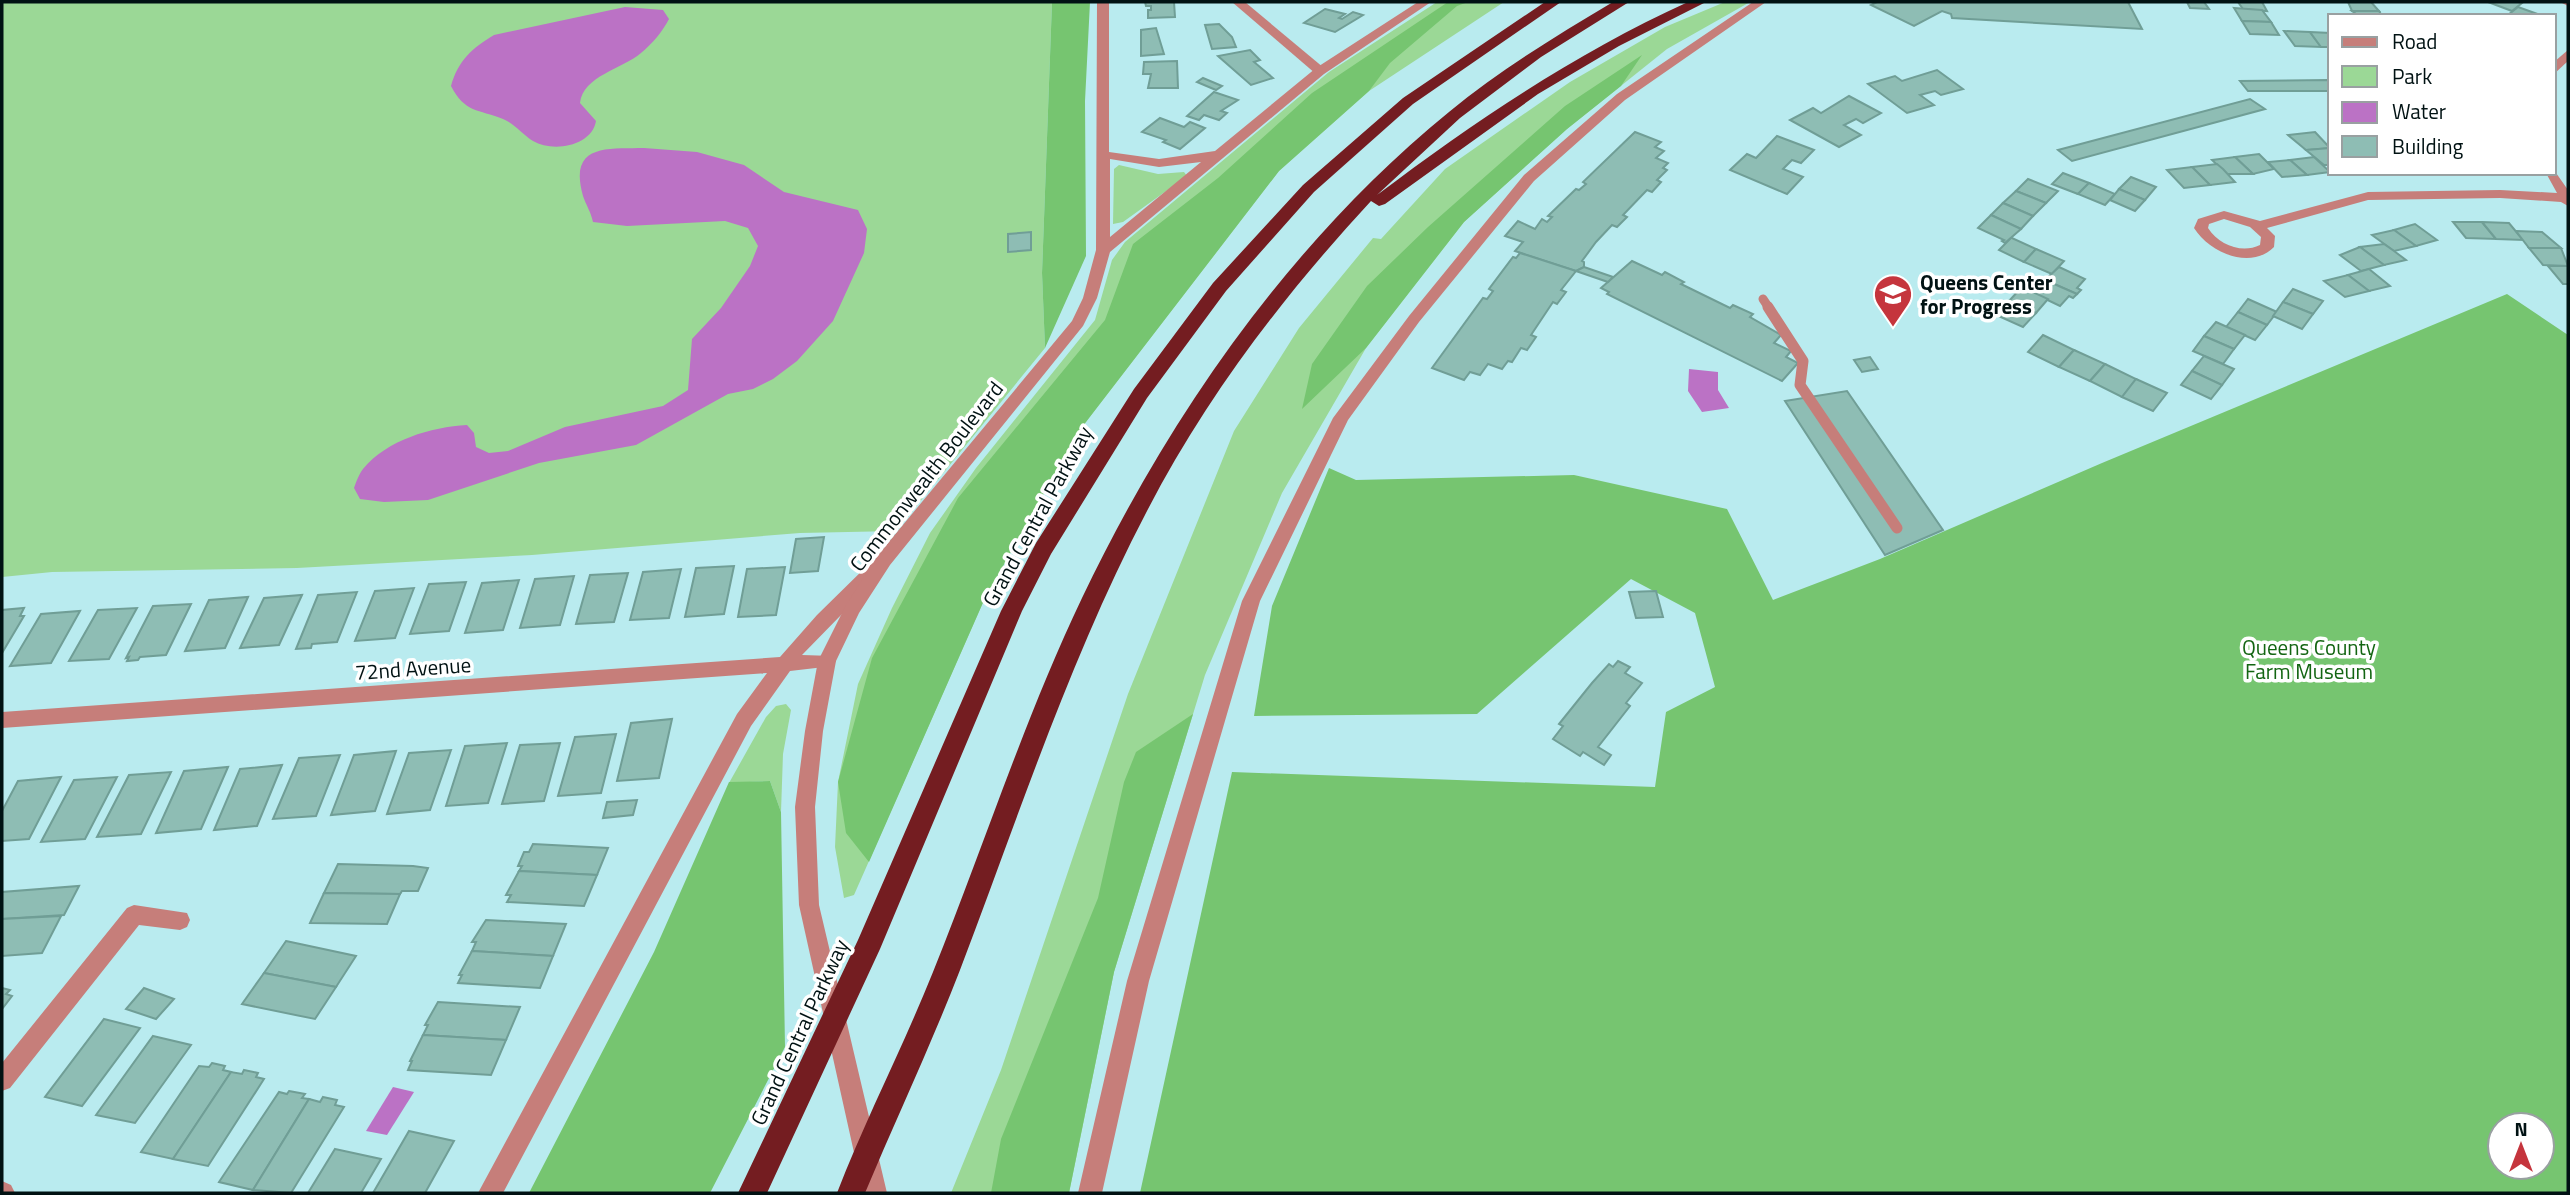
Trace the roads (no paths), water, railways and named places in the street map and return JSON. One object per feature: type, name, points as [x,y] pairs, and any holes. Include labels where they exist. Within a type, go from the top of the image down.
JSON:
[{"type":"highway","points":[[1405,103],[1457,56],[1529,2]]},
{"type":"highway","name":"Grand Central Parkway","points":[[752,1193],[840,1014],[958,729],[1029,575],[1104,446],[1179,337],[1254,246],[1328,170],[1405,103],[1482,46],[1554,2]]},
{"type":"highway","points":[[850,1193],[944,976],[1093,597],[1165,461],[1214,381],[1286,283],[1359,205],[1434,131],[1508,72],[1585,22],[1622,2]]},
{"type":"highway","points":[[1286,283],[1372,206],[1509,106],[1644,25],[1699,2]]},
{"type":"street","name":"Commonwealth Boulevard","points":[[875,1193],[809,905],[805,807],[814,731],[827,661],[852,610],[884,560],[1078,323],[1090,298],[1103,250],[1103,2]]},
{"type":"street","points":[[1238,2],[1320,71]]},
{"type":"street","points":[[1103,250],[1320,71],[1425,2]]},
{"type":"street","points":[[1090,1193],[1138,981],[1251,601],[1341,418],[1414,319],[1529,178],[1621,97],[1760,2]]},
{"type":"street","points":[[2556,68],[2568,54]]},
{"type":"street","points":[[1103,153],[1161,165],[1190,162],[1221,153]]},
{"type":"street","points":[[2553,175],[2567,200]]},
{"type":"street","points":[[2258,226],[2368,196],[2500,194],[2567,200]]},
{"type":"street","points":[[490,1193],[744,720],[783,664],[826,613],[884,560]]},
{"type":"street","name":"72nd Avenue","points":[[2,720],[827,661]]},
{"type":"street","points":[[2,1080],[135,915],[180,920]]},
{"type":"lane","points":[[1763,299],[1803,361],[1800,385],[1897,528]]},
{"type":"water","points":[[625,7],[663,10],[669,19],[657,37],[641,53],[588,86],[580,103],[596,121],[593,130],[580,141],[561,147],[541,145],[507,121],[467,106],[451,86],[467,56],[494,35]]},
{"type":"water","points":[[644,148],[697,152],[744,165],[784,192],[858,210],[867,229],[864,253],[833,321],[797,361],[773,379],[753,389],[728,394],[636,445],[539,463],[428,500],[384,502],[360,499],[354,488],[363,469],[384,450],[425,432],[467,425],[474,433],[476,447],[489,453],[508,451],[565,427],[663,406],[688,390],[692,339],[721,308],[750,266],[758,246],[748,228],[725,221],[627,226],[593,222],[580,179],[581,166],[586,158],[594,152],[605,150]]},
{"type":"water","points":[[1689,369],[1718,372],[1718,390],[1729,408],[1702,412],[1688,391]]},
{"type":"water","points":[[393,1087],[414,1092],[387,1135],[366,1131]]},
{"type":"place","name":"Queens Center for Progress","points":[[1893,328]]},
{"type":"park label","name":"Queens County Farm Museum","points":[[2309,659]]}]
